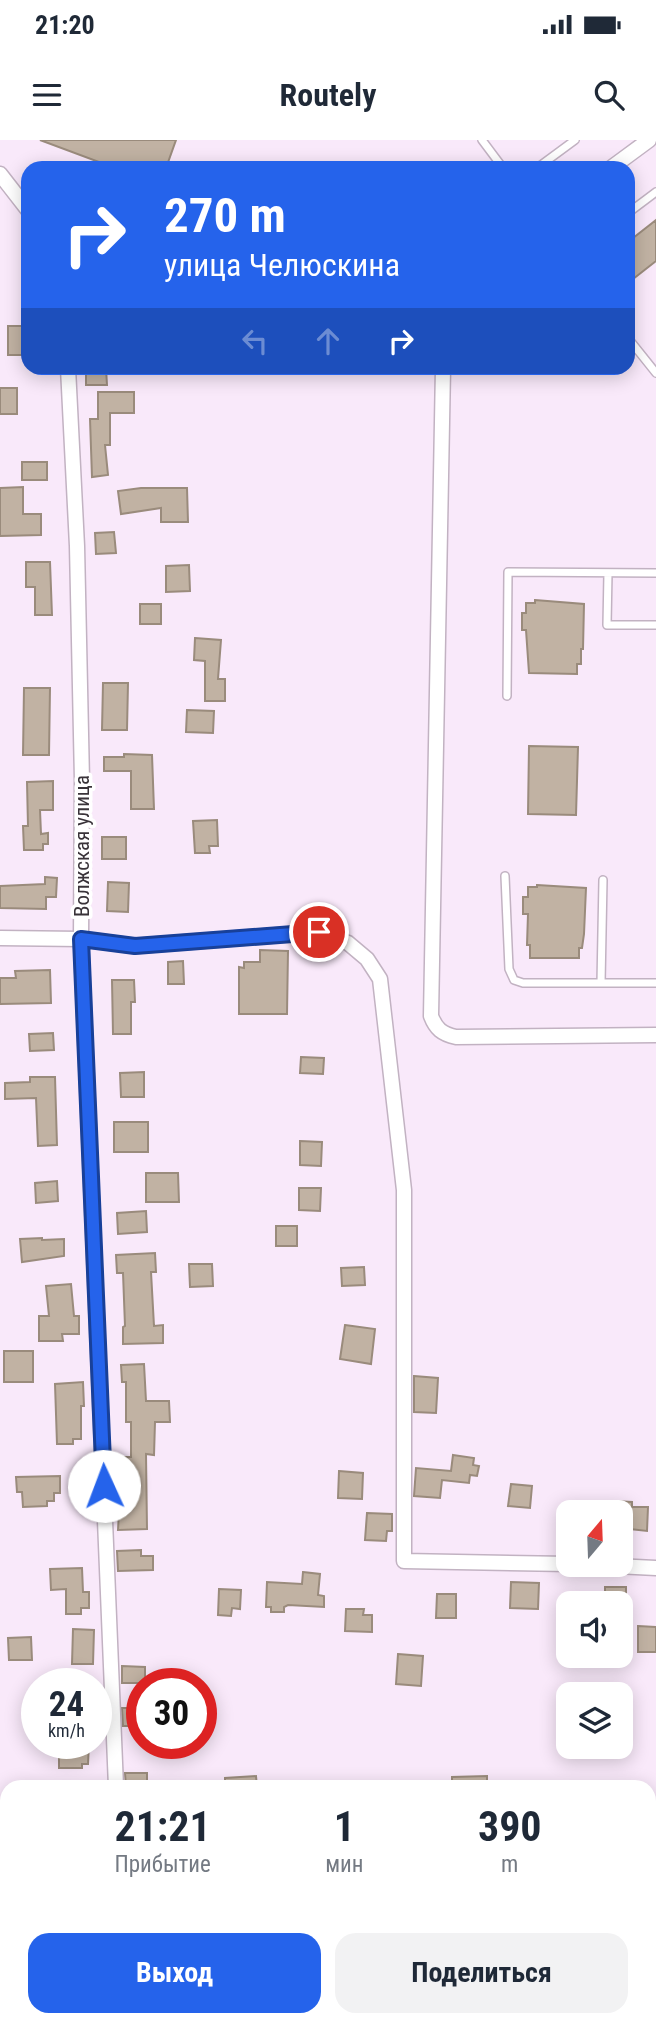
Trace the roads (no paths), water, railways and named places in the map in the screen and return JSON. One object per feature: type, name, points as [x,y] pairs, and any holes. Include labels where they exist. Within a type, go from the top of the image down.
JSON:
[{"type":"street","points":[[620,161],[649,140]]},
{"type":"street","points":[[0,174],[21,201]]},
{"type":"street","name":"Волжская улица","points":[[68,375],[77,546],[82,781],[81,939],[116,1780]]},
{"type":"street","points":[[443,375],[431,1016],[435,1026],[444,1035],[456,1037],[656,1035]]},
{"type":"street","points":[[0,938],[81,939],[135,946],[319,932],[348,943],[367,959],[380,979],[404,1191],[404,1562],[556,1564]]},
{"type":"street","points":[[634,1567],[656,1568]]},
{"type":"lane","points":[[482,140],[498,161]]},
{"type":"lane","points":[[546,161],[575,140]]},
{"type":"lane","points":[[635,208],[656,192]]},
{"type":"lane","points":[[635,347],[656,373]]},
{"type":"lane","points":[[507,696],[508,572],[656,573]]},
{"type":"lane","points":[[608,573],[607,625],[656,625]]},
{"type":"lane","points":[[505,876],[509,969],[514,980],[523,983],[656,983]]},
{"type":"lane","points":[[601,982],[603,880]]}]
